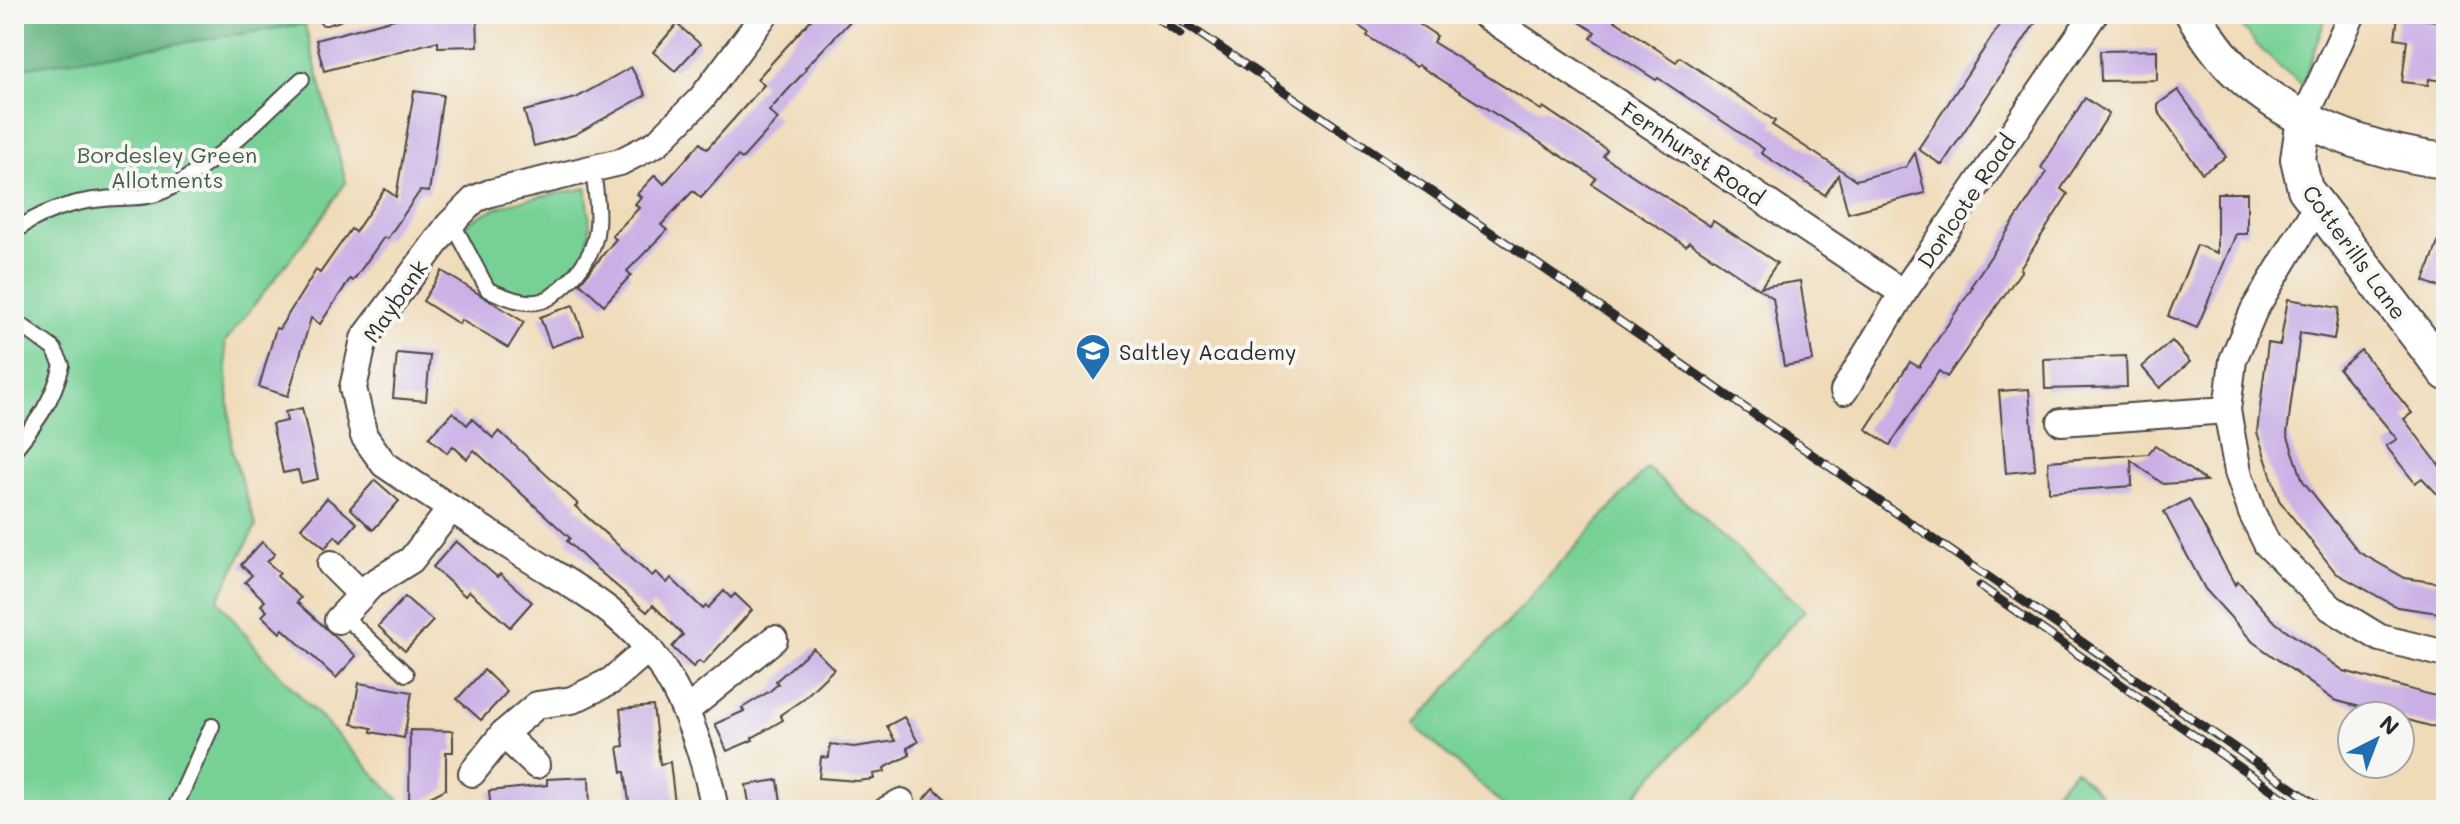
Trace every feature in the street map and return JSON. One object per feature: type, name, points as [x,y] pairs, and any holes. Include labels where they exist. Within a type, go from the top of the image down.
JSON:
[{"type":"street","name":"Maybank","points":[[715,810],[708,776],[687,710],[648,649],[621,621],[579,589],[384,464],[364,436],[353,388],[364,339],[452,222],[475,199],[593,170],[638,155],[677,125],[702,98],[765,14]]},
{"type":"street","name":"Fernhurst Road","points":[[1484,14],[1903,293]]},
{"type":"street","name":"Dorlcote Road","points":[[1844,391],[1903,293],[2094,14]]},
{"type":"street","points":[[2193,14],[2233,68],[2274,102],[2304,119],[2362,141],[2427,159],[2446,161]]},
{"type":"street","points":[[2304,119],[2347,26]]},
{"type":"street","name":"Cotterills Lane","points":[[2304,119],[2298,159],[2305,189],[2446,373]]},
{"type":"street","points":[[2317,206],[2254,310],[2233,360],[2227,410],[2238,472],[2267,544],[2331,608],[2380,638],[2446,654]]},
{"type":"street","points":[[2061,422],[2227,410]]},
{"type":"street","points":[[341,618],[371,585],[411,560],[451,509]]},
{"type":"street","points":[[331,564],[362,595]]},
{"type":"street","points":[[687,710],[774,639]]},
{"type":"street","points":[[472,773],[503,734],[537,705],[572,700],[611,681],[648,649]]},
{"type":"street","points":[[503,734],[536,765]]},
{"type":"lane","points":[[14,233],[24,224],[66,207],[103,199],[141,199],[169,188],[223,152],[302,79]]},
{"type":"lane","points":[[452,222],[488,290],[518,301],[535,302],[552,297],[585,264],[594,247],[597,224],[593,170]]},
{"type":"lane","points":[[14,320],[54,349],[62,365],[57,386],[43,414],[14,450]]},
{"type":"lane","points":[[341,618],[406,674]]},
{"type":"lane","points":[[174,810],[212,726]]},
{"type":"green space","name":"Bordesley Green Allotments","points":[[14,14],[302,14],[346,182],[316,226],[225,342],[232,451],[256,526],[218,600],[266,660],[397,798],[403,810],[14,810]]},
{"type":"green space","points":[[14,14],[346,14],[304,24],[14,69]]},
{"type":"green space","points":[[2232,14],[2327,14],[2302,85],[2264,52]]},
{"type":"green space","points":[[587,188],[589,238],[578,264],[568,276],[542,294],[528,298],[514,298],[495,287],[464,227],[476,218],[506,205]]},
{"type":"green space","points":[[1647,468],[1805,610],[1622,810],[1508,810],[1414,725]]},
{"type":"green space","points":[[2075,770],[2117,810],[2045,810],[2040,806]]},
{"type":"building","points":[[413,14],[477,14],[478,46],[438,47],[438,41],[324,71],[316,40]]},
{"type":"building","points":[[816,14],[857,14],[769,111],[778,119],[742,159],[738,156],[701,198],[693,191],[661,225],[667,230],[627,271],[631,275],[604,305],[580,283],[616,239],[612,236],[639,208],[635,204],[641,197],[637,194],[655,175],[664,184],[700,143],[707,149],[764,85],[757,79]]},
{"type":"building","points":[[1341,14],[1404,14],[1437,36],[1433,42],[1541,110],[1543,107],[1607,150],[1603,156],[1710,226],[1713,221],[1777,263],[1761,287],[1800,281],[1813,361],[1784,366],[1773,298],[1689,242],[1686,246],[1592,184],[1596,178],[1367,36],[1369,33]]},
{"type":"building","points":[[1567,14],[1605,14],[1676,62],[1680,57],[1775,121],[1772,125],[1856,180],[1906,167],[1915,153],[1925,193],[1848,213],[1838,175],[1825,195],[1761,153],[1764,149],[1658,78],[1656,80],[1591,38],[1595,32]]},
{"type":"building","points":[[2007,14],[2041,14],[1942,165],[1918,149]]},
{"type":"building","points":[[2398,16],[2446,22],[2446,77],[2443,81],[2429,79],[2428,85],[2402,82],[2407,40],[2395,38]]},
{"type":"building","points":[[677,24],[700,44],[675,71],[653,52]]},
{"type":"building","points":[[2157,50],[2157,80],[2101,81],[2100,51]]},
{"type":"building","points":[[631,67],[646,95],[574,135],[534,146],[524,111],[576,98]]},
{"type":"building","points":[[2178,90],[2226,157],[2202,173],[2158,111],[2158,104]]},
{"type":"building","points":[[414,91],[443,95],[429,192],[420,191],[387,239],[384,237],[353,281],[350,279],[320,324],[311,318],[288,396],[259,387],[276,328],[279,329],[316,270],[320,273],[351,229],[355,232],[385,189],[396,197]]},
{"type":"building","points":[[2085,98],[2109,114],[2061,189],[2068,194],[2022,270],[1947,377],[1939,371],[1890,445],[1866,429],[1910,362],[1919,367],[1973,287],[2047,172],[2041,168]]},
{"type":"building","points":[[2217,193],[2247,193],[2247,234],[2236,234],[2197,328],[2168,316],[2197,245],[2217,253]]},
{"type":"building","points":[[2446,226],[2446,290],[2424,281]]},
{"type":"building","points":[[442,271],[524,322],[508,348],[461,320],[459,324],[423,301]]},
{"type":"building","points":[[2288,299],[2339,308],[2334,339],[2300,333],[2287,434],[2303,481],[2359,552],[2405,578],[2446,584],[2446,614],[2397,607],[2336,573],[2279,500],[2257,432],[2268,343],[2280,345]]},
{"type":"building","points":[[573,305],[584,335],[551,347],[540,317]]},
{"type":"building","points":[[2172,341],[2190,362],[2160,388],[2142,367]]},
{"type":"building","points":[[2361,350],[2412,413],[2404,419],[2446,474],[2446,503],[2422,478],[2415,483],[2386,446],[2397,439],[2339,369]]},
{"type":"building","points":[[397,353],[430,356],[426,401],[393,398]]},
{"type":"building","points":[[2126,356],[2127,387],[2045,389],[2044,359]]},
{"type":"building","points":[[2029,389],[2035,470],[2006,473],[1999,391]]},
{"type":"building","points":[[302,408],[318,479],[301,483],[298,470],[283,473],[272,424],[287,421],[285,412]]},
{"type":"building","points":[[453,412],[467,425],[472,419],[493,438],[499,431],[652,576],[656,572],[667,583],[671,578],[703,609],[708,608],[724,591],[731,598],[735,594],[752,610],[703,664],[699,661],[693,667],[672,647],[683,635],[653,605],[647,612],[591,564],[567,541],[570,538],[474,450],[467,459],[453,446],[447,453],[429,437]]},
{"type":"building","points":[[2155,445],[2206,481],[2163,484],[2131,460],[2132,486],[2049,492],[2048,461],[2148,454]]},
{"type":"building","points":[[375,480],[399,501],[373,530],[350,508]]},
{"type":"building","points":[[327,498],[357,523],[341,542],[335,536],[325,548],[301,528]]},
{"type":"building","points":[[2189,499],[2235,585],[2238,581],[2276,623],[2344,671],[2431,695],[2446,696],[2446,727],[2416,722],[2416,700],[2334,700],[2253,642],[2205,589],[2164,512]]},
{"type":"building","points":[[456,541],[497,577],[500,574],[532,602],[510,627],[469,591],[465,596],[433,567]]},
{"type":"building","points":[[262,542],[275,554],[267,562],[301,598],[297,602],[356,656],[336,678],[283,629],[280,633],[262,616],[267,611],[261,605],[265,601],[245,582],[252,575],[241,565]]},
{"type":"building","points":[[405,597],[433,621],[405,651],[378,626]]},
{"type":"building","points":[[813,648],[834,669],[802,700],[780,715],[783,720],[753,740],[727,751],[715,724],[744,711],[742,708],[770,691],[778,684],[776,681]]},
{"type":"building","points":[[484,670],[507,692],[481,720],[457,699]]},
{"type":"building","points":[[359,683],[412,692],[404,738],[371,732],[372,728],[352,724]]},
{"type":"building","points":[[653,706],[660,764],[670,762],[675,804],[649,807],[649,810],[630,810],[618,747],[624,746],[620,709]]},
{"type":"building","points":[[904,717],[918,742],[907,748],[910,755],[884,768],[885,772],[873,774],[874,779],[819,778],[821,757],[829,758],[830,744],[854,747],[895,741],[887,726]]},
{"type":"building","points":[[410,730],[453,731],[453,752],[446,752],[446,789],[409,808]]},
{"type":"building","points":[[589,777],[590,810],[491,810],[489,791],[547,785],[547,779]]},
{"type":"building","points":[[778,780],[782,810],[755,810],[753,802],[749,803],[746,785]]},
{"type":"building","points":[[934,788],[957,810],[915,810]]},
{"type":"railway","points":[[1151,14],[1180,34]]},
{"type":"railway","points":[[1171,14],[1571,287],[2324,810]]},
{"type":"railway","points":[[1980,586],[2301,810]]},
{"type":"place","name":"Saltley Academy","points":[[1093,382]]}]
